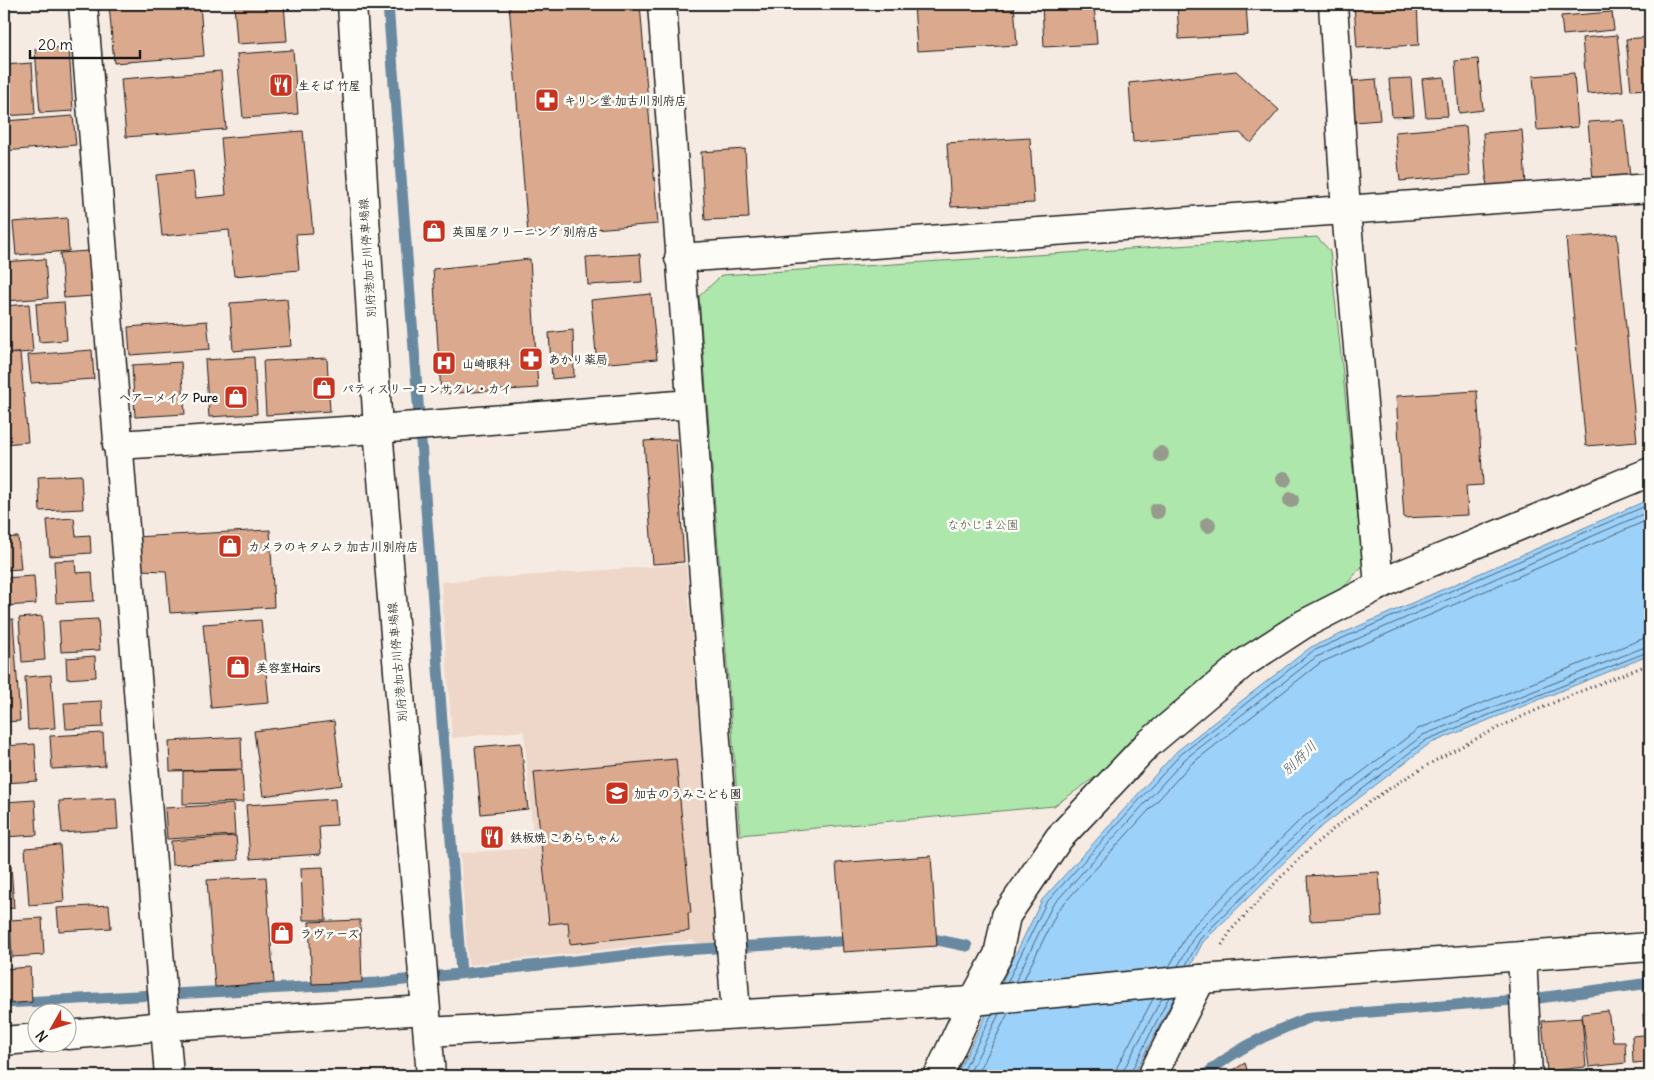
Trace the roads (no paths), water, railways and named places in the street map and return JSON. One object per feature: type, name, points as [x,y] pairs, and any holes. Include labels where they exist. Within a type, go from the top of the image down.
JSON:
[{"type":"street","points":[[82,4],[169,1076]]},
{"type":"street","name":"別府港加古川停車場線","points":[[352,4],[378,430],[431,1076]]},
{"type":"street","points":[[662,4],[736,1014]]},
{"type":"street","points":[[1333,4],[1346,211],[1379,586]]},
{"type":"street","points":[[680,258],[1650,188]]},
{"type":"street","points":[[117,445],[378,430],[690,404]]},
{"type":"street","points":[[938,1076],[973,1001],[998,955],[1006,916],[1059,838],[1147,745],[1244,663],[1304,624],[1379,586],[1650,472]]},
{"type":"street","points":[[78,1034],[165,1023],[426,1015],[736,1014],[973,1001],[1200,979],[1650,947]]},
{"type":"street","points":[[1522,956],[1528,1076]]},
{"type":"street","points":[[1152,1076],[1200,979]]},
{"type":"street","points":[[4,1041],[28,1039]]},
{"type":"water","name":"別府川","points":[[1650,499],[1650,655],[1429,744],[1316,831],[1203,942],[1133,1076],[956,1076],[1042,900],[1177,751],[1311,647]]},
{"type":"waterway","points":[[388,4],[461,973]]},
{"type":"waterway","points":[[923,937],[967,946]]},
{"type":"waterway","points":[[4,1003],[377,983],[665,951],[857,940]]},
{"type":"waterway","points":[[1204,1076],[1242,1049],[1311,1017],[1539,998],[1650,983]]},
{"type":"place","name":"生そば 竹屋","points":[[281,85]]},
{"type":"place","name":"キリン堂 加古川別府店","points":[[547,100]]},
{"type":"place","name":"英国屋クリーニング 別府店","points":[[434,231]]},
{"type":"place","name":"あかり薬局","points":[[531,359]]},
{"type":"place","name":"山崎眼科","points":[[444,363]]},
{"type":"place","name":"パティスリー コンサクレ・カイ","points":[[324,388]]},
{"type":"place","name":"ヘアーメイク Pure","points":[[236,397]]},
{"type":"place","name":"カメラのキタムラ 加古川別府店","points":[[230,546]]},
{"type":"place","name":"美容室Hairs","points":[[238,667]]},
{"type":"place","name":"加古のうみこども園","points":[[617,793]]},
{"type":"place","name":"鉄板焼 こあらちゃん","points":[[492,837]]},
{"type":"place","name":"ラヴァーズ","points":[[282,933]]},
{"type":"park label","name":"なかじま公園","points":[[983,524]]}]
